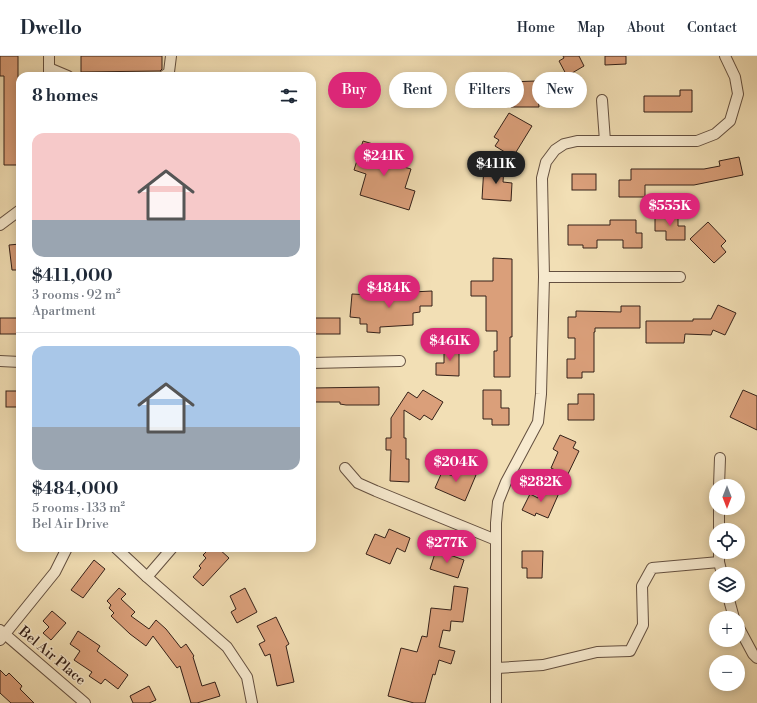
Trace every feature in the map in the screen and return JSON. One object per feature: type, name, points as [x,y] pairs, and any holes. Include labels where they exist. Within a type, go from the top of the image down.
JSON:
[{"type":"street","points":[[49,56],[49,72]]},
{"type":"street","points":[[169,72],[170,56]]},
{"type":"street","points":[[496,703],[496,540],[498,502],[506,482],[538,422],[541,394],[544,276],[542,178],[546,162],[555,150],[564,144],[605,141],[698,141],[715,134],[730,120],[738,94],[735,77],[725,56]]},
{"type":"street","points":[[602,100],[605,141]]},
{"type":"street","points":[[0,225],[16,213]]},
{"type":"street","points":[[544,276],[680,277]]},
{"type":"street","points":[[0,361],[16,362]]},
{"type":"street","points":[[316,363],[400,361]]},
{"type":"street","points":[[720,458],[720,479]]},
{"type":"street","points":[[345,468],[358,483],[496,540]]},
{"type":"street","points":[[2,635],[55,572],[65,552]]},
{"type":"street","points":[[120,552],[228,647],[247,677],[252,703]]},
{"type":"street","points":[[147,577],[169,552]]},
{"type":"street","points":[[497,668],[543,665],[597,652],[630,651],[643,626],[642,586],[652,568],[709,559]]},
{"type":"street","name":"Bel Air Place","points":[[2,635],[85,703]]},
{"type":"street","points":[[745,639],[753,654],[757,658]]},
{"type":"building","points":[[0,56],[18,56],[18,72],[16,72],[16,165],[4,165],[4,76],[0,76]]},
{"type":"building","points":[[81,56],[162,56],[162,69],[160,71],[81,72]]},
{"type":"building","points":[[563,56],[579,56],[584,66],[574,72],[565,72],[559,61],[564,58]]},
{"type":"building","points":[[605,56],[626,56],[626,64],[605,65]]},
{"type":"building","points":[[524,81],[532,81],[532,107],[524,107]]},
{"type":"building","points":[[680,90],[692,90],[692,112],[644,112],[644,96],[680,96]]},
{"type":"building","points":[[509,113],[532,126],[513,157],[495,146],[499,140],[494,137]]},
{"type":"building","points":[[363,141],[393,150],[389,163],[411,169],[405,188],[415,191],[409,210],[360,195],[366,174],[354,170]]},
{"type":"building","points":[[739,157],[743,175],[694,185],[645,185],[645,197],[619,197],[619,180],[631,180],[631,169],[704,169],[720,166],[719,161]]},
{"type":"building","points":[[484,166],[504,167],[503,182],[512,183],[511,201],[482,199]]},
{"type":"building","points":[[572,174],[596,174],[596,190],[572,190]]},
{"type":"building","points":[[655,214],[678,214],[678,226],[685,226],[685,240],[666,240],[666,231],[655,231]]},
{"type":"building","points":[[610,220],[636,220],[636,233],[642,233],[642,248],[623,248],[623,240],[597,240],[597,248],[583,248],[583,245],[568,245],[568,225],[610,225]]},
{"type":"building","points":[[708,222],[726,241],[721,246],[726,252],[714,263],[690,239]]},
{"type":"building","points":[[16,244],[16,270],[12,270],[9,245]]},
{"type":"building","points":[[493,258],[512,259],[512,337],[510,337],[510,377],[494,377],[494,351],[497,351],[497,331],[486,331],[486,296],[471,296],[471,281],[493,281]]},
{"type":"building","points":[[432,291],[432,306],[420,306],[420,312],[413,313],[413,325],[380,327],[380,333],[367,332],[367,324],[360,324],[360,318],[350,317],[352,294],[391,296],[391,293]]},
{"type":"building","points":[[718,305],[736,313],[725,335],[713,330],[711,335],[685,334],[684,343],[646,343],[646,321],[693,321],[693,319],[711,319]]},
{"type":"building","points":[[621,306],[640,306],[640,328],[595,328],[594,372],[582,372],[582,378],[567,378],[567,359],[575,359],[575,338],[568,338],[568,317],[576,317],[576,311],[621,312]]},
{"type":"building","points":[[0,318],[16,318],[16,334],[0,334]]},
{"type":"building","points":[[316,318],[340,318],[340,334],[316,334]]},
{"type":"building","points":[[444,345],[459,345],[459,376],[436,375],[436,363],[444,363]]},
{"type":"building","points":[[379,387],[379,405],[346,405],[340,404],[340,402],[316,402],[316,388]]},
{"type":"building","points":[[423,390],[443,402],[432,420],[424,415],[420,420],[404,410],[404,438],[406,438],[406,459],[409,459],[409,482],[390,481],[391,450],[386,450],[386,438],[391,438],[391,418],[408,392],[417,398]]},
{"type":"building","points":[[483,390],[501,390],[501,408],[509,408],[509,425],[492,425],[492,419],[483,419]]},
{"type":"building","points":[[743,390],[757,396],[757,430],[730,417]]},
{"type":"building","points":[[6,391],[16,391],[16,407],[6,407]]},
{"type":"building","points":[[578,394],[594,394],[594,420],[568,420],[568,404],[578,404]]},
{"type":"building","points":[[560,435],[576,442],[573,448],[579,451],[567,476],[551,468],[558,452],[553,449]]},
{"type":"building","points":[[456,467],[476,475],[465,501],[435,488],[442,472],[453,476]]},
{"type":"building","points":[[543,486],[559,493],[548,518],[536,513],[535,516],[522,510],[530,494],[538,498]]},
{"type":"building","points":[[389,529],[410,538],[405,552],[397,548],[390,564],[366,554],[375,534],[385,538]]},
{"type":"building","points":[[436,550],[464,560],[458,578],[430,569]]},
{"type":"building","points":[[522,551],[543,551],[542,578],[527,578],[527,568],[522,568]]},
{"type":"building","points":[[206,552],[222,552],[229,558],[203,586],[193,577],[201,568],[199,566],[206,558],[203,555]]},
{"type":"building","points":[[94,560],[105,569],[83,598],[71,590]]},
{"type":"building","points":[[454,586],[468,588],[463,622],[451,621],[450,631],[443,630],[439,647],[455,651],[451,664],[439,660],[435,675],[433,674],[425,703],[414,703],[388,696],[401,648],[417,652],[422,636],[427,637],[431,608],[451,610]]},
{"type":"building","points":[[119,588],[126,594],[121,599],[135,612],[131,616],[149,629],[156,620],[166,629],[181,648],[186,644],[194,656],[193,657],[202,686],[215,682],[220,696],[197,703],[191,703],[180,666],[177,668],[153,636],[146,646],[130,634],[111,616],[114,613],[109,608],[111,605],[107,601]]},
{"type":"building","points":[[245,588],[257,612],[237,623],[231,612],[236,609],[230,596]]},
{"type":"building","points":[[52,611],[66,623],[51,640],[43,633],[49,627],[43,621]]},
{"type":"building","points":[[276,617],[289,644],[286,646],[294,682],[277,686],[270,654],[265,656],[259,644],[265,641],[257,626]]},
{"type":"building","points":[[78,631],[100,646],[97,651],[128,675],[118,689],[105,679],[101,684],[89,676],[92,672],[74,660],[80,651],[70,644]]},
{"type":"building","points":[[0,670],[6,676],[9,673],[22,686],[20,689],[34,703],[11,703],[0,693]]},
{"type":"building","points":[[149,686],[156,700],[149,703],[133,703],[130,696]]}]
